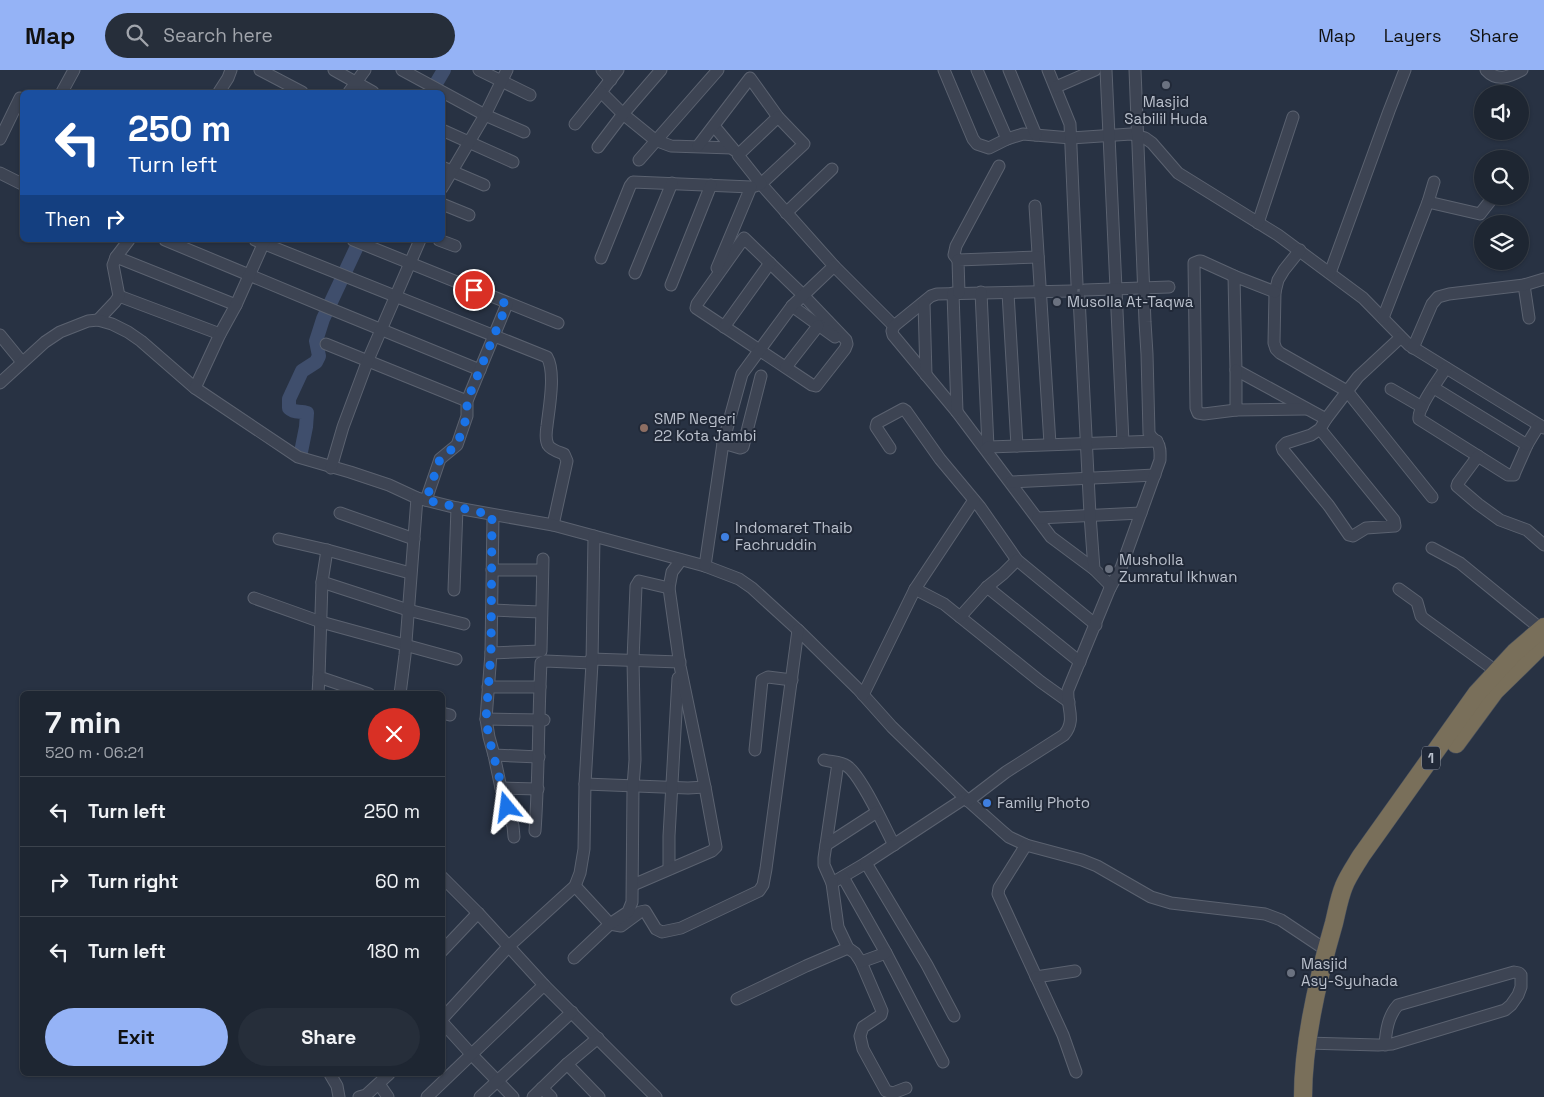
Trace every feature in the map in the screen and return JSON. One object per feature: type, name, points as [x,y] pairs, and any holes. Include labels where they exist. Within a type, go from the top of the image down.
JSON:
[{"type":"highway","name":"1","points":[[1304,1097],[1303,1075],[1306,1043],[1326,950],[1343,888],[1361,856],[1468,706],[1515,652],[1543,633]]},
{"type":"highway","name":"1","points":[[1339,904],[1351,892],[1370,862],[1481,708],[1543,633]]},
{"type":"street","points":[[63,90],[74,70]]},
{"type":"street","points":[[220,90],[231,70]]},
{"type":"street","points":[[260,70],[298,90]]},
{"type":"street","points":[[334,70],[370,90]]},
{"type":"street","points":[[350,90],[364,70]]},
{"type":"street","points":[[402,70],[438,90]]},
{"type":"street","points":[[478,70],[530,95]]},
{"type":"street","points":[[484,185],[447,168],[485,115],[507,70]]},
{"type":"street","points":[[602,70],[611,80]]},
{"type":"street","points":[[574,124],[618,70]]},
{"type":"street","points":[[598,146],[661,70]]},
{"type":"street","points":[[639,160],[718,70]]},
{"type":"street","points":[[944,70],[976,143],[984,147],[991,148],[1007,139],[1023,134],[1071,138],[1131,134],[1152,143],[1178,173],[1300,250],[1330,273],[1368,303],[1400,338],[1413,348],[1446,368],[1541,426],[1527,445],[1516,472],[1508,475],[1420,421],[1418,415],[1446,368]]},
{"type":"street","points":[[976,70],[1007,139]]},
{"type":"street","points":[[1009,70],[1036,134]]},
{"type":"street","points":[[1048,70],[1069,119],[1071,138],[1094,568]]},
{"type":"street","points":[[1056,88],[1093,70]]},
{"type":"street","points":[[1106,70],[1123,442]]},
{"type":"street","points":[[832,883],[966,800],[1064,735],[1070,727],[1071,713],[1068,702],[1068,690],[1110,588],[1121,568],[1160,460],[1160,448],[1157,441],[1152,439],[1149,433],[1135,70]]},
{"type":"street","points":[[1330,273],[1389,111],[1406,70]]},
{"type":"street","points":[[1486,70],[1494,76],[1504,78],[1522,70]]},
{"type":"street","points":[[698,146],[750,78],[778,116],[804,144],[756,185],[709,288]]},
{"type":"street","points":[[601,92],[623,114],[655,140],[671,146],[698,146],[735,151],[778,116]]},
{"type":"street","points":[[445,94],[485,115],[524,132]]},
{"type":"street","points":[[0,139],[20,98]]},
{"type":"street","points":[[1258,223],[1293,117]]},
{"type":"street","points":[[714,126],[735,151],[756,185],[786,213],[834,266],[894,326]]},
{"type":"street","points":[[445,131],[513,162]]},
{"type":"street","points":[[957,412],[956,293],[958,260],[954,255],[956,246],[999,166]]},
{"type":"street","points":[[786,213],[832,170]]},
{"type":"street","points":[[0,173],[20,178]]},
{"type":"street","points":[[601,258],[633,182],[756,185]]},
{"type":"street","points":[[1383,318],[1434,182]]},
{"type":"street","points":[[635,273],[672,183]]},
{"type":"street","points":[[671,285],[711,185]]},
{"type":"street","points":[[1428,202],[1480,214],[1487,205]]},
{"type":"street","points":[[445,205],[469,215]]},
{"type":"street","points":[[1035,206],[1050,444]]},
{"type":"street","points":[[744,238],[802,295],[847,344],[846,349],[816,386],[812,385],[696,308],[696,304],[744,238]]},
{"type":"street","points":[[98,320],[115,302],[118,296],[112,265],[127,242]]},
{"type":"street","points":[[170,242],[480,370]]},
{"type":"street","points":[[195,388],[250,275],[261,242]]},
{"type":"street","points":[[263,242],[396,297],[539,352],[547,357],[551,362],[551,382],[546,436],[548,445],[564,454],[567,461],[553,525]]},
{"type":"street","points":[[358,242],[507,304],[558,323]]},
{"type":"street","points":[[331,468],[343,427],[368,360],[419,242]]},
{"type":"street","points":[[444,242],[455,246]]},
{"type":"street","points":[[1300,250],[1281,274],[1275,292],[1274,343],[1277,351],[1347,391],[1432,497]]},
{"type":"street","points":[[116,257],[236,305]]},
{"type":"street","points":[[958,260],[1038,257]]},
{"type":"street","points":[[1275,292],[1201,261],[1196,262],[1194,266],[1196,408],[1198,412],[1204,414],[1236,410],[1306,409]]},
{"type":"street","points":[[724,327],[770,263]]},
{"type":"street","points":[[705,566],[723,443],[742,374],[792,306],[834,266]]},
{"type":"street","points":[[1234,276],[1236,410]]},
{"type":"street","points":[[1413,348],[1432,304],[1438,297],[1524,285],[1544,280]]},
{"type":"street","points":[[1524,285],[1529,318]]},
{"type":"street","points":[[1110,588],[1094,568],[1055,540],[987,448],[893,335],[892,331],[894,326],[931,296],[937,294],[1169,287]]},
{"type":"street","points":[[981,292],[987,448]]},
{"type":"street","points":[[1008,293],[1017,446]]},
{"type":"street","points":[[118,296],[220,334]]},
{"type":"street","points":[[924,303],[926,375]]},
{"type":"street","points":[[400,691],[410,574],[414,539],[422,499],[440,459],[457,445],[467,416],[467,401],[507,304]]},
{"type":"street","points":[[792,306],[818,326],[847,344]]},
{"type":"street","points":[[0,383],[45,342],[60,332],[88,321],[98,320],[128,332],[195,388],[302,459],[350,472],[389,485],[422,499],[492,515],[553,525],[705,566],[746,583],[798,630],[966,800],[1009,837],[1026,845],[1097,866],[1156,900],[1276,917],[1326,950]]},
{"type":"street","points":[[786,368],[818,326]]},
{"type":"street","points":[[0,335],[22,362]]},
{"type":"street","points":[[1236,370],[1306,409],[1323,424],[1394,520],[1395,526],[1366,528],[1353,536],[1350,535],[1283,450],[1284,444],[1310,434],[1323,424],[1366,368],[1400,338]]},
{"type":"street","points":[[326,344],[467,401]]},
{"type":"street","points":[[723,443],[740,448],[743,447],[764,378],[747,366]]},
{"type":"street","points":[[1434,388],[1527,445]]},
{"type":"street","points":[[1391,389],[1422,407]]},
{"type":"street","points":[[890,448],[876,427],[877,423],[903,409],[940,459],[974,500],[1017,560],[1096,625]]},
{"type":"street","points":[[987,448],[1157,441]]},
{"type":"street","points":[[1478,456],[1457,486],[1500,520],[1528,530],[1544,545]]},
{"type":"street","points":[[1011,482],[1156,475]]},
{"type":"street","points":[[863,695],[915,589],[974,500]]},
{"type":"street","points":[[454,590],[457,508]]},
{"type":"street","points":[[340,513],[414,539]]},
{"type":"street","points":[[1038,518],[1141,513]]},
{"type":"street","points":[[492,515],[491,652],[486,719],[489,738],[513,826],[514,837]]},
{"type":"street","points":[[445,1018],[508,948],[575,886],[580,873],[583,855],[592,661],[594,536]]},
{"type":"street","points":[[279,539],[327,550],[410,574]]},
{"type":"street","points":[[1432,548],[1460,562],[1543,633]]},
{"type":"street","points":[[318,691],[322,582],[327,550]]},
{"type":"street","points":[[632,885],[712,851],[716,847],[680,664],[669,588],[672,572],[681,560]]},
{"type":"street","points":[[960,617],[987,587],[1017,560]]},
{"type":"street","points":[[491,652],[540,651],[542,564],[492,570]]},
{"type":"street","points":[[574,958],[610,924],[621,918],[632,902],[635,760],[633,660],[637,583],[639,581],[669,588]]},
{"type":"street","points":[[322,582],[408,610],[464,624]]},
{"type":"street","points":[[987,587],[1080,662]]},
{"type":"street","points":[[915,589],[937,599],[1068,702]]},
{"type":"street","points":[[1399,589],[1418,603],[1421,616],[1424,619],[1496,672]]},
{"type":"street","points":[[254,598],[321,622],[456,659]]},
{"type":"street","points":[[492,610],[541,612]]},
{"type":"street","points":[[575,886],[610,924],[621,926],[644,910],[659,931],[662,932],[676,929],[754,894],[761,889],[766,869],[798,630]]},
{"type":"street","points":[[535,831],[541,720],[541,663],[633,660],[680,664]]},
{"type":"street","points":[[669,869],[680,664]]},
{"type":"street","points":[[318,677],[360,691]]},
{"type":"street","points":[[755,750],[762,680],[768,677],[792,680]]},
{"type":"street","points":[[488,687],[540,686]]},
{"type":"street","points":[[486,719],[541,720]]},
{"type":"street","points":[[494,755],[539,757]]},
{"type":"street","points":[[824,760],[845,765],[851,770],[868,796],[894,845]]},
{"type":"street","points":[[838,763],[823,862],[832,883],[837,924],[848,948],[861,962],[882,1011],[881,1015],[864,1024],[861,1029],[860,1040],[862,1049],[886,1091],[893,1092],[906,1088]]},
{"type":"street","points":[[585,784],[633,787],[705,787]]},
{"type":"street","points":[[502,788],[538,788]]},
{"type":"street","points":[[826,845],[876,812]]},
{"type":"street","points":[[1026,845],[999,888],[998,894],[1063,1036],[1076,1072]]},
{"type":"street","points":[[866,863],[927,965],[954,1016]]},
{"type":"street","points":[[843,877],[886,953],[943,1062]]},
{"type":"street","points":[[445,880],[478,913],[508,948],[656,1097]]},
{"type":"street","points":[[445,946],[478,913]]},
{"type":"street","points":[[737,999],[848,948]]},
{"type":"street","points":[[861,962],[886,953]]},
{"type":"street","points":[[1036,977],[1075,971]]},
{"type":"street","points":[[1306,1043],[1385,1045],[1505,1010],[1516,999],[1521,986],[1521,975],[1514,972],[1398,1005],[1394,1009],[1388,1023],[1385,1045]]},
{"type":"street","points":[[427,1097],[472,1056],[544,985]]},
{"type":"street","points":[[480,1097],[572,1012]]},
{"type":"street","points":[[445,1024],[472,1056],[513,1097]]},
{"type":"street","points":[[533,1097],[567,1064],[598,1038]]},
{"type":"street","points":[[567,1064],[599,1097]]},
{"type":"street","points":[[331,1076],[337,1086],[339,1097]]},
{"type":"street","points":[[359,1097],[366,1094],[387,1076]]},
{"type":"street","points":[[379,1084],[388,1097]]},
{"type":"street","points":[[542,1088],[551,1097]]},
{"type":"waterway","points":[[432,90],[444,70]]},
{"type":"waterway","points":[[301,452],[307,413],[291,410],[289,408],[289,399],[302,371],[316,362],[319,356],[316,341],[323,319],[359,242]]},
{"type":"place","name":"Masjid Sabilil Huda","points":[[1166,85]]},
{"type":"place","name":"Musolla At-Taqwa","points":[[1057,302]]},
{"type":"place","name":"SMP Negeri 22 Kota Jambi","points":[[644,428]]},
{"type":"place","name":"Indomaret Thaib Fachruddin","points":[[725,537]]},
{"type":"place","name":"Musholla Zumratul Ikhwan","points":[[1109,569]]},
{"type":"place","name":"Family Photo","points":[[987,803]]},
{"type":"place","name":"Masjid Asy-Syuhada","points":[[1291,973]]},
{"type":"route","points":[[474,290],[507,304],[467,401],[467,416],[457,445],[440,459],[426,500],[492,515],[491,652],[486,719],[507,807]]}]
